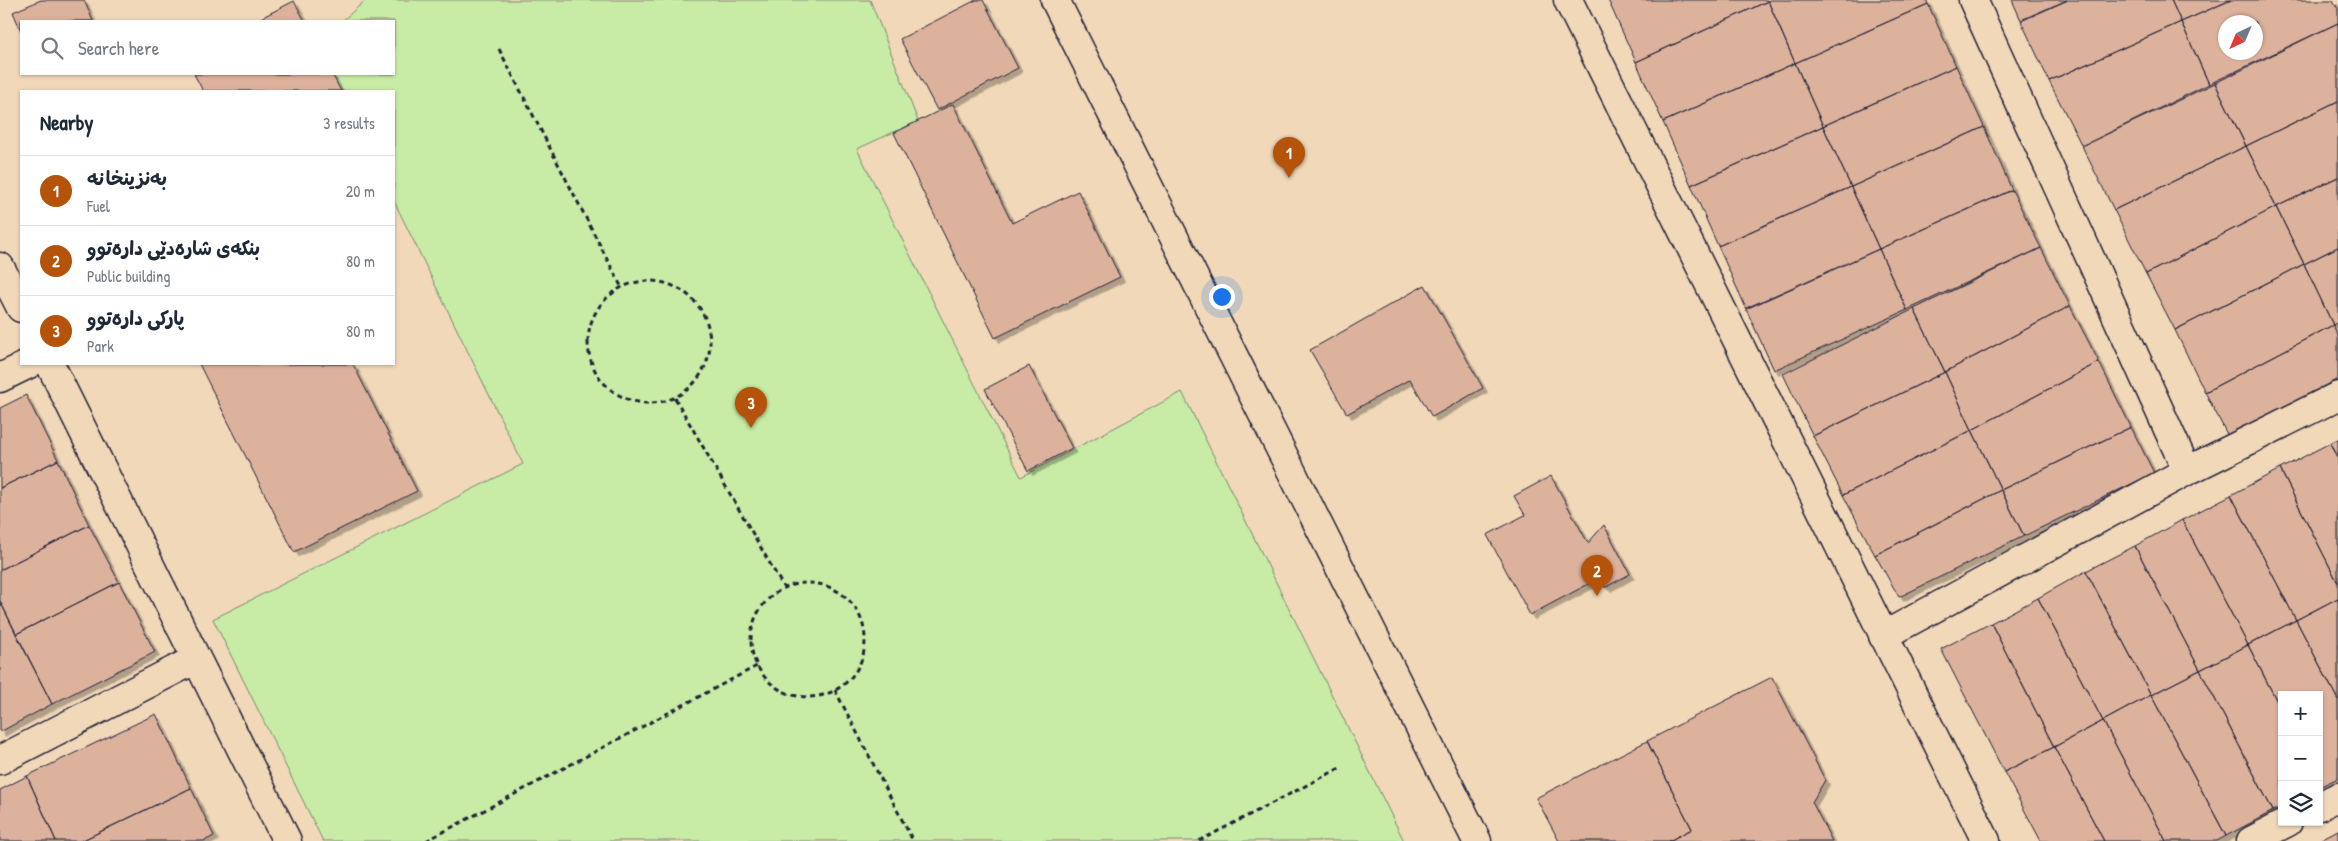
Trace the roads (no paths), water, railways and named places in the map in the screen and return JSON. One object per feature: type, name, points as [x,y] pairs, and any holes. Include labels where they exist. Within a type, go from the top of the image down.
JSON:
[{"type":"street","points":[[1056,0],[1477,841]]},
{"type":"street","points":[[1568,0],[1986,841]]},
{"type":"street","points":[[1973,0],[2187,471]]},
{"type":"street","points":[[0,267],[20,306]]},
{"type":"street","points":[[0,378],[27,365]]},
{"type":"street","points":[[50,365],[287,841]]},
{"type":"street","points":[[1883,636],[2187,471],[2338,396]]},
{"type":"street","points":[[0,760],[196,659]]},
{"type":"street","points":[[2323,804],[2338,797]]},
{"type":"street","points":[[2251,841],[2280,826]]},
{"type":"place","name":"بەنزینخانە","points":[[1289,178]]},
{"type":"place","name":"پارکی دارەتوو","points":[[751,428]]},
{"type":"place","name":"بنکەی شارەدێی دارەتوو","points":[[1597,596]]}]
